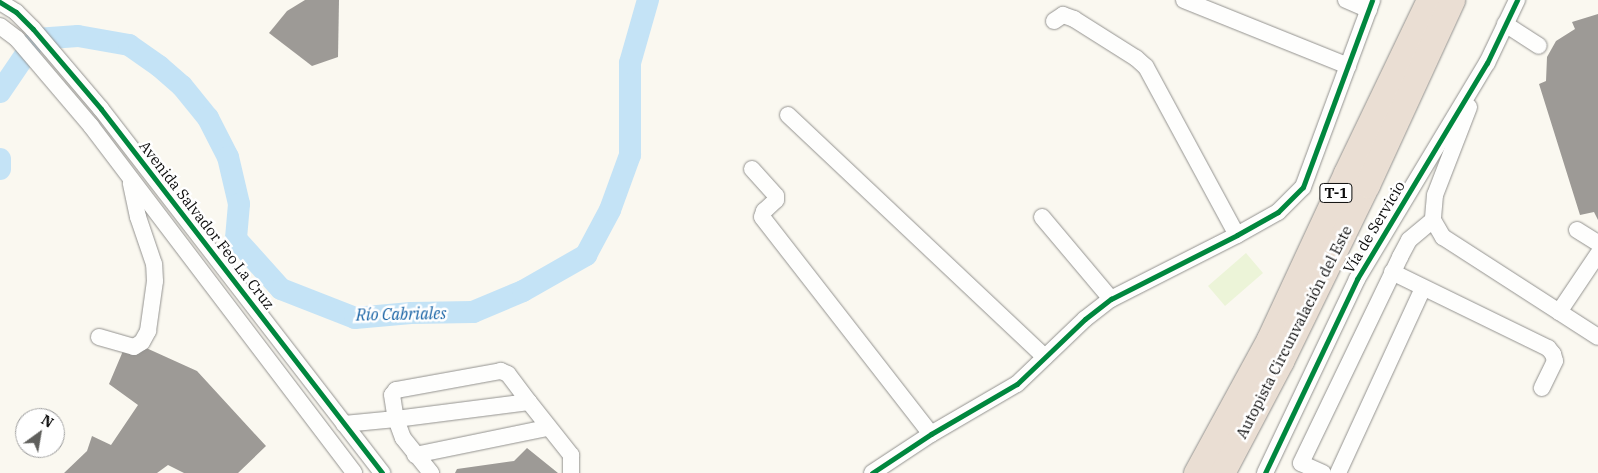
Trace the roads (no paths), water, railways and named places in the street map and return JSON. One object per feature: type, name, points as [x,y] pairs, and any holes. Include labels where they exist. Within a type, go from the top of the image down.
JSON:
[{"type":"highway","name":"Autopista Circunvalación del Este","points":[[1196,473],[1269,339],[1346,172],[1429,0]]},
{"type":"highway","name":"Autopista Circunvalación del Este","points":[[1222,473],[1281,361],[1358,203],[1452,0]]},
{"type":"highway","points":[[1180,473],[1242,386]]},
{"type":"street","points":[[1184,0],[1348,66]]},
{"type":"street","points":[[872,473],[931,434],[1017,384],[1085,319],[1111,299],[1238,236],[1278,212],[1303,188],[1371,5],[1346,0]]},
{"type":"street","name":"Vía de Servicio","points":[[1265,473],[1358,279],[1487,63],[1517,0]]},
{"type":"street","name":"Avenida Salvador Feo La Cruz","points":[[1,1],[16,12],[33,29],[102,109],[380,472]]},
{"type":"street","points":[[1054,21],[1063,15],[1074,19],[1136,58],[1146,67],[1238,236]]},
{"type":"street","points":[[1505,24],[1539,46]]},
{"type":"street","points":[[0,26],[17,39],[91,126],[354,473]]},
{"type":"street","points":[[1487,63],[1435,195],[1433,220],[1443,237],[1598,337]]},
{"type":"street","points":[[788,115],[1045,357]]},
{"type":"street","points":[[752,169],[776,196],[776,200],[764,211],[762,217],[931,434]]},
{"type":"street","points":[[99,337],[134,347],[142,342],[148,331],[154,281],[154,264],[138,218],[130,178]]},
{"type":"street","points":[[1042,217],[1111,299]]},
{"type":"street","points":[[1323,473],[1301,463],[1409,240],[1433,220]]},
{"type":"street","points":[[1577,230],[1598,243]]},
{"type":"street","points":[[1559,312],[1598,254]]},
{"type":"street","points":[[1392,272],[1548,348],[1553,354],[1555,361],[1542,388]]},
{"type":"street","points":[[1338,473],[1423,288]]},
{"type":"street","points":[[431,473],[403,438],[396,419],[392,395],[396,390],[501,371],[512,378],[548,428],[571,455],[571,473]]},
{"type":"street","points":[[344,424],[529,402]]},
{"type":"street","points":[[415,455],[548,428]]},
{"type":"waterway","name":"Río Cabriales","points":[[0,92],[36,39],[78,36],[129,45],[159,66],[182,86],[208,118],[228,157],[239,204],[236,239],[281,289],[355,318],[411,313],[473,312],[523,291],[586,255],[610,210],[630,155],[630,63],[648,0]]},
{"type":"waterway","name":"Río Cabriales","points":[[0,159],[0,169]]}]
